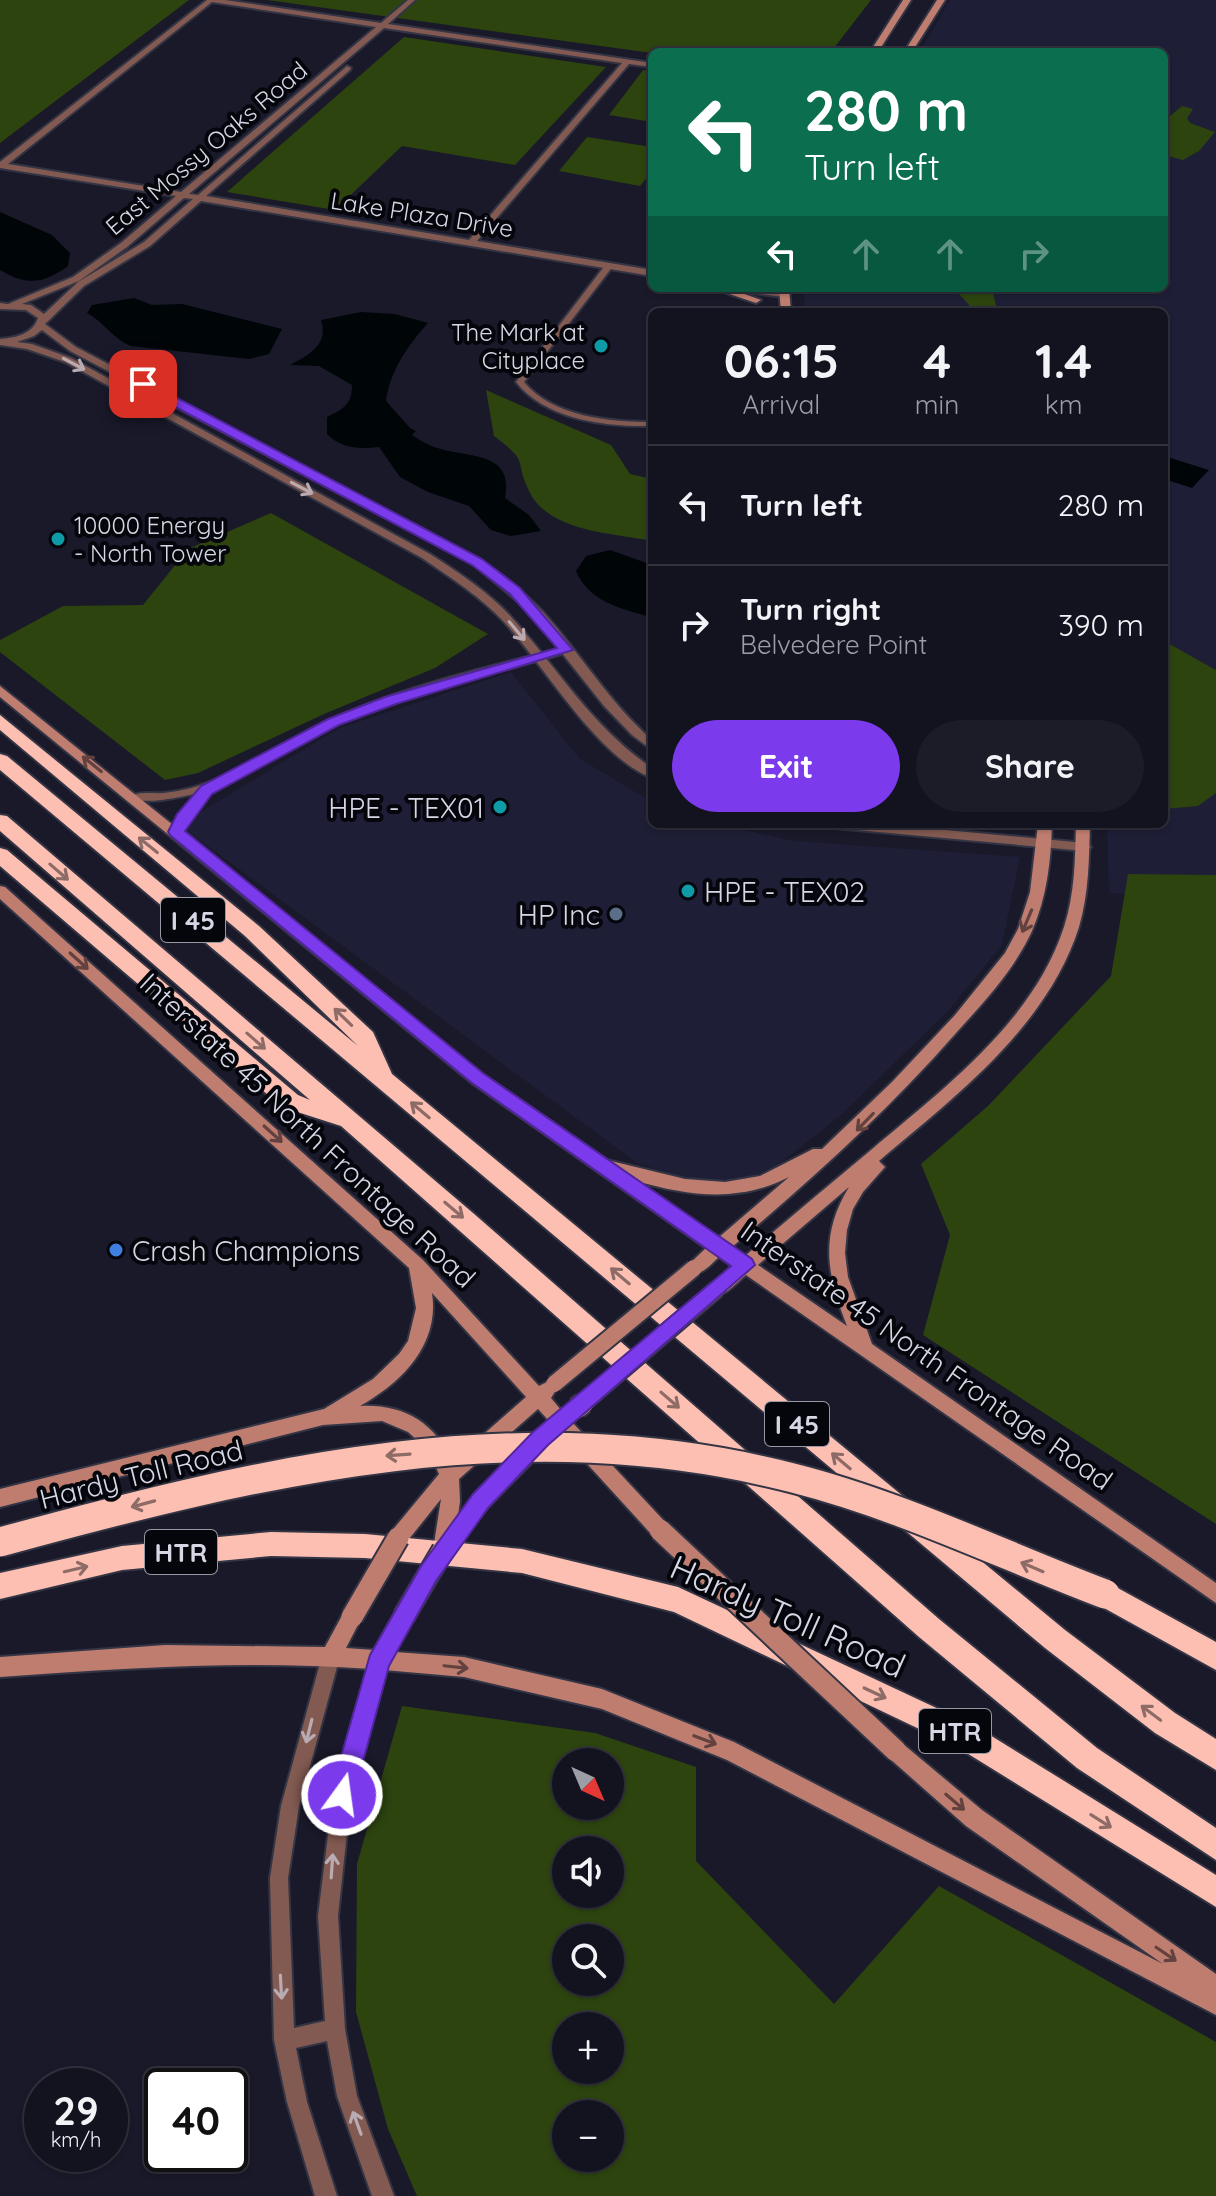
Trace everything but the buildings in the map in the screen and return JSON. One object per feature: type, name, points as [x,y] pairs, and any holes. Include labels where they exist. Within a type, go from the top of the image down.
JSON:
[{"type":"highway","points":[[0,721],[252,931],[309,984],[365,1038],[386,1081]]},
{"type":"highway","name":"I 45","points":[[0,760],[1055,1639],[1165,1723],[1216,1756]]},
{"type":"highway","name":"I 45","points":[[0,821],[354,1125],[929,1628],[1087,1758],[1216,1845]]},
{"type":"highway","points":[[0,855],[290,1101],[354,1125]]},
{"type":"highway","name":"Hardy Toll Road","points":[[0,1542],[213,1486],[385,1455],[607,1449],[791,1478],[908,1516],[1105,1594],[1216,1657]]},
{"type":"highway","name":"Hardy Toll Road","points":[[0,1586],[122,1558],[271,1544],[365,1546],[522,1561],[664,1596],[967,1737],[1216,1892]]},
{"type":"main road","points":[[877,48],[907,0]]},
{"type":"main road","points":[[911,48],[941,0]]},
{"type":"main road","points":[[734,292],[756,297]]},
{"type":"main road","name":"Interstate 45 North Frontage Road","points":[[0,690],[478,1079],[1216,1594]]},
{"type":"main road","points":[[331,1656],[398,1538],[492,1434],[842,1143],[933,1050],[1003,969],[1031,915],[1045,828]]},
{"type":"main road","points":[[378,1663],[443,1550],[481,1501],[560,1421],[915,1124],[997,1049],[1041,993],[1057,965],[1075,917],[1085,847],[1083,828]]},
{"type":"main road","name":"Interstate 45 North Frontage Road","points":[[0,891],[417,1265],[660,1530],[896,1751],[974,1818],[1216,1988]]},
{"type":"main road","points":[[865,1350],[839,1278],[834,1240],[846,1200],[867,1175],[907,1142],[915,1124]]},
{"type":"main road","points":[[592,1161],[663,1182],[718,1190],[762,1183],[842,1143]]},
{"type":"main road","points":[[323,1417],[373,1392],[405,1363],[420,1336],[425,1307],[417,1265]]},
{"type":"main road","points":[[0,1498],[323,1417],[382,1413],[415,1426],[436,1446],[446,1488],[443,1550]]},
{"type":"main road","points":[[423,1435],[446,1441],[492,1434]]},
{"type":"main road","points":[[0,1667],[165,1655],[266,1653],[331,1656],[378,1663],[464,1667],[602,1699],[734,1752],[1216,2004]]},
{"type":"street","points":[[1,165],[211,0],[648,65]]},
{"type":"street","name":"East Mossy Oaks Road","points":[[4,305],[76,279],[185,196],[412,0]]},
{"type":"street","name":"East Mossy Oaks Road","points":[[0,342],[23,337],[81,284],[147,244],[426,0]]},
{"type":"street","points":[[471,243],[627,62]]},
{"type":"street","points":[[321,78],[334,80]]},
{"type":"street","points":[[258,132],[273,134]]},
{"type":"street","name":"Lake Plaza Drive","points":[[1,165],[648,272]]},
{"type":"street","points":[[609,266],[520,382],[525,391],[583,417],[613,423],[648,424]]},
{"type":"street","points":[[756,297],[779,292]]},
{"type":"street","points":[[4,305],[33,308],[42,322],[73,349],[477,562],[515,591],[620,720],[648,743]]},
{"type":"street","points":[[0,342],[29,346],[68,360],[426,556],[478,590],[516,628],[592,728],[648,771]]},
{"type":"street","points":[[134,797],[165,799],[206,790],[351,714],[566,650]]},
{"type":"street","points":[[176,832],[182,818],[206,790]]},
{"type":"street","points":[[875,828],[1085,847]]},
{"type":"street","points":[[326,2196],[297,2102],[284,2040],[279,1878],[290,1806],[331,1656]]},
{"type":"street","points":[[378,1663],[345,1781],[332,1854],[328,1916],[335,2029],[347,2096],[383,2196]]},
{"type":"street","points":[[284,2040],[335,2029]]},
{"type":"shaded area","points":[[950,0],[1216,0],[1216,897],[1109,893],[1107,828],[1168,828],[1168,308],[805,308],[804,292],[1168,292],[1168,48],[922,48]]},
{"type":"shaded area","points":[[0,212],[52,235],[70,253],[68,266],[35,281],[18,279],[0,270]]},
{"type":"shaded area","points":[[134,298],[152,305],[182,304],[282,329],[269,354],[249,359],[131,346],[87,313],[92,305]]},
{"type":"shaded area","points":[[361,312],[395,314],[428,323],[401,359],[391,379],[386,401],[416,431],[412,435],[422,442],[477,456],[497,465],[506,483],[505,498],[529,515],[541,531],[511,536],[491,530],[469,506],[428,492],[400,477],[379,447],[351,447],[327,434],[327,417],[346,405],[352,385],[319,366],[290,365],[320,343],[321,320]]},
{"type":"shaded area","points":[[1168,457],[1209,470],[1192,488],[1168,480]]},
{"type":"shaded area","points":[[610,550],[648,564],[648,616],[608,603],[589,590],[576,571],[586,556]]},
{"type":"shaded area","points":[[511,672],[579,758],[648,800],[648,828],[736,828],[794,841],[1020,857],[1002,945],[949,1010],[841,1115],[777,1166],[718,1190],[637,1163],[179,825],[339,728]]},
{"type":"green space","points":[[0,0],[189,0],[0,143]]},
{"type":"green space","points":[[267,0],[871,0],[834,48],[648,48],[648,52]]},
{"type":"green space","points":[[404,37],[606,67],[515,165],[402,146],[335,210],[227,192]]},
{"type":"green space","points":[[643,70],[648,71],[648,121],[609,115]]},
{"type":"green space","points":[[1182,106],[1193,109],[1187,118],[1190,123],[1215,132],[1199,151],[1183,160],[1168,156],[1168,118]]},
{"type":"green space","points":[[587,137],[648,146],[648,176],[640,186],[559,171]]},
{"type":"green space","points":[[958,292],[992,292],[996,306],[969,308]]},
{"type":"green space","points":[[486,390],[611,445],[630,474],[648,478],[648,540],[583,528],[551,515],[538,505],[529,491],[517,457],[494,436]]},
{"type":"green space","points":[[271,513],[488,634],[435,668],[324,714],[198,773],[165,780],[0,652],[0,640],[63,606],[143,605],[188,549]]},
{"type":"green space","points":[[1168,643],[1216,670],[1216,793],[1198,806],[1168,809]]},
{"type":"green space","points":[[1128,874],[1216,875],[1216,1524],[923,1335],[950,1235],[921,1164],[988,1106],[1111,976]]},
{"type":"green space","points":[[402,1706],[595,1733],[696,1767],[696,1861],[834,2004],[939,1886],[1216,2042],[1216,2196],[417,2196],[388,2129],[356,2012],[357,1864]]},
{"type":"place","name":"The Mark at Cityplace","points":[[601,346]]},
{"type":"place","name":"10000 Energy - North Tower","points":[[58,539]]},
{"type":"place","name":"HPE - TEX01","points":[[500,807]]},
{"type":"place","name":"HPE - TEX02","points":[[688,891]]},
{"type":"place","name":"HP Inc","points":[[616,914]]},
{"type":"place","name":"Crash Champions","points":[[116,1250]]},
{"type":"route","points":[[143,384],[477,562],[515,591],[545,622],[566,650],[390,700],[333,722],[206,790],[182,818],[176,832],[478,1079],[745,1265],[540,1438],[481,1501],[443,1550],[378,1663],[355,1738],[342,1795]]}]
